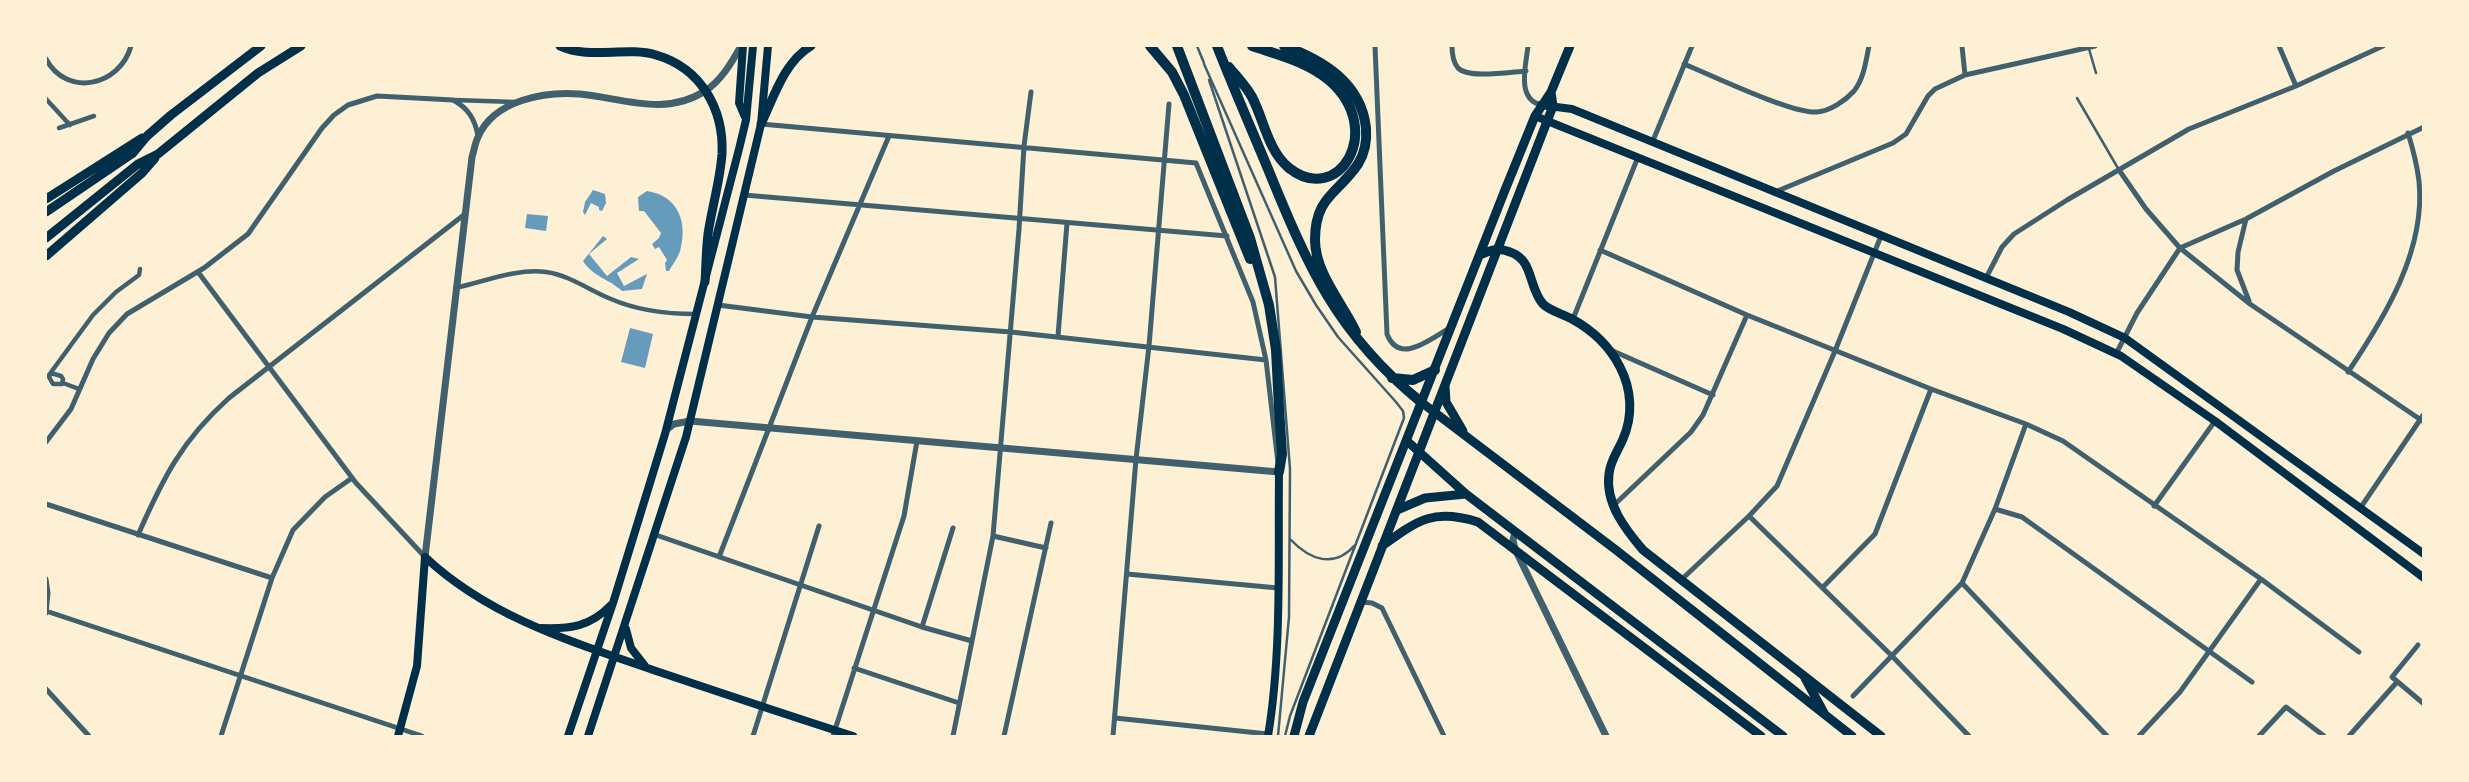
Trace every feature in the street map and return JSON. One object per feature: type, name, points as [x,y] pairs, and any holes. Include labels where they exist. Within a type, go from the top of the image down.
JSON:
[{"type":"highway","points":[[1150,46],[1172,72],[1184,95],[1269,305]]},
{"type":"highway","points":[[1177,46],[1245,225],[1269,305],[1276,350],[1282,454],[1279,472]]},
{"type":"highway","points":[[1217,46],[1302,251],[1338,315],[1364,349],[1392,378],[1421,402]]},
{"type":"highway","points":[[1224,61],[1252,98],[1272,144],[1285,164],[1297,173],[1314,178],[1326,176],[1342,168],[1354,151],[1356,135],[1351,110],[1342,94],[1313,69],[1252,46]]},
{"type":"highway","points":[[1284,46],[1310,56],[1334,71],[1352,91],[1364,117],[1366,140],[1362,157],[1324,203],[1318,216],[1315,237],[1320,265],[1364,349]]},
{"type":"highway","points":[[1392,378],[1413,380],[1435,370]]},
{"type":"main road","points":[[46,199],[147,136],[261,46]]},
{"type":"main road","points":[[46,256],[142,173],[158,154],[258,73],[301,46]]},
{"type":"main road","points":[[560,46],[588,52],[654,54],[673,61],[691,73],[710,95],[721,131],[722,154],[708,235],[705,282]]},
{"type":"main road","points":[[742,46],[738,58],[739,103],[746,120]]},
{"type":"main road","points":[[761,124],[788,68],[798,55],[811,46]]},
{"type":"main road","points":[[1294,737],[1303,702],[1535,116],[1551,92],[1570,46]]},
{"type":"main road","points":[[568,737],[621,578],[666,430],[746,120],[752,49]]},
{"type":"main road","points":[[588,737],[656,535],[690,421],[761,124],[768,49]]},
{"type":"main road","points":[[1309,737],[1553,106],[1551,92]]},
{"type":"main road","points":[[1541,105],[1572,109],[1986,278],[2125,338],[2424,554]]},
{"type":"main road","points":[[1535,116],[2063,329],[2116,354],[2214,421],[2424,578]]},
{"type":"main road","points":[[1608,145],[1615,127]]},
{"type":"main road","points":[[46,212],[133,153],[147,136]]},
{"type":"main road","points":[[46,237],[138,164],[158,154]]},
{"type":"main road","points":[[1719,191],[1726,173]]},
{"type":"main road","points":[[1480,255],[1497,248],[1522,258],[1542,303],[1593,333],[1610,350],[1621,368],[1631,405],[1629,424],[1608,477],[1614,506],[1630,535],[1643,550],[1881,737]]},
{"type":"main road","points":[[1445,386],[1446,402],[1466,435]]},
{"type":"main road","points":[[1421,402],[1616,550],[1853,737]]},
{"type":"main road","points":[[1407,442],[1466,494],[1783,737]]},
{"type":"main road","points":[[1268,735],[1278,588],[1279,472]]},
{"type":"main road","points":[[1397,510],[1425,498],[1466,494]]},
{"type":"main road","points":[[1382,546],[1414,524],[1445,514],[1478,522],[1761,737]]},
{"type":"main road","points":[[425,557],[446,576],[535,628],[834,734],[853,737]]},
{"type":"main road","points":[[399,733],[416,666],[425,557]]},
{"type":"main road","points":[[621,578],[623,587],[630,590],[635,588],[641,577]]},
{"type":"main road","points":[[535,628],[561,629],[583,625],[597,618],[613,603]]},
{"type":"main road","points":[[625,625],[631,649],[648,668]]},
{"type":"main road","points":[[1805,678],[1827,717]]},
{"type":"street","points":[[46,59],[55,73],[77,83],[89,83],[121,66],[131,46]]},
{"type":"street","points":[[1375,46],[1387,334],[1396,349],[1406,349],[1424,343],[1451,327]]},
{"type":"street","points":[[1452,46],[1455,63],[1459,69],[1469,74],[1526,71]]},
{"type":"street","points":[[1528,46],[1525,85],[1527,96],[1534,103],[1541,105]]},
{"type":"street","points":[[1652,143],[1692,46]]},
{"type":"street","points":[[1684,64],[1789,107],[1817,112],[1840,104],[1855,90],[1864,69],[1869,46]]},
{"type":"street","points":[[1962,46],[1965,75]]},
{"type":"street","points":[[1774,192],[1893,143],[1906,134],[1935,89],[1965,75],[2092,46]]},
{"type":"street","points":[[2279,46],[2296,86]]},
{"type":"street","points":[[1986,278],[2002,247],[2014,234],[2119,170],[2189,129],[2296,86],[2379,47]]},
{"type":"street","points":[[46,442],[71,409],[93,359],[109,333],[127,314],[198,272],[248,234],[322,128],[348,105],[377,96],[516,102],[560,93],[590,95],[647,106],[670,104],[703,93],[738,58]]},
{"type":"street","points":[[953,737],[993,536],[1024,146],[1031,92]]},
{"type":"street","points":[[46,99],[70,125]]},
{"type":"street","points":[[453,100],[468,110],[478,136]]},
{"type":"street","points":[[425,557],[472,157],[478,136],[495,115],[516,102]]},
{"type":"street","points":[[1113,737],[1169,104]]},
{"type":"street","points":[[60,128],[94,116]]},
{"type":"street","points":[[666,430],[674,424],[690,421],[1279,472],[1266,360],[1253,302],[1196,163],[761,124]]},
{"type":"street","points":[[2116,354],[2155,284],[2180,248],[2246,219],[2424,127]]},
{"type":"street","points":[[2348,372],[2388,308],[2413,244],[2419,205],[2419,183],[2408,134]]},
{"type":"street","points":[[719,557],[812,317],[889,135]]},
{"type":"street","points":[[1573,319],[1638,157]]},
{"type":"street","points":[[2119,170],[2146,209],[2180,248],[2250,304],[2348,372],[2422,418],[2361,507]]},
{"type":"street","points":[[744,195],[1227,236]]},
{"type":"street","points":[[138,535],[163,479],[189,439],[207,418],[269,366],[465,214]]},
{"type":"street","points":[[2246,219],[2238,252],[2237,270],[2250,304]]},
{"type":"street","points":[[1058,336],[1067,223]]},
{"type":"street","points":[[1681,580],[1777,486],[1881,236]]},
{"type":"street","points":[[1600,250],[1835,351],[2026,424],[2063,441],[2261,579],[2360,652]]},
{"type":"street","points":[[49,375],[93,315],[116,292],[138,276],[139,269]]},
{"type":"street","points":[[455,288],[541,271],[562,275],[618,302],[670,314],[697,314]]},
{"type":"street","points":[[198,272],[352,478],[425,557]]},
{"type":"street","points":[[718,305],[812,317],[1010,331],[1266,360]]},
{"type":"street","points":[[1614,506],[1691,432],[1703,415],[1748,315]]},
{"type":"street","points":[[1610,350],[1713,395]]},
{"type":"street","points":[[49,375],[55,385],[63,383],[79,390]]},
{"type":"street","points":[[49,375],[60,375],[63,383]]},
{"type":"street","points":[[1823,587],[1875,534],[1931,389]]},
{"type":"street","points":[[2154,506],[2214,421]]},
{"type":"street","points":[[1853,696],[1962,583],[1995,509],[2026,424]]},
{"type":"street","points":[[834,734],[904,516],[917,440]]},
{"type":"street","points":[[221,737],[272,578],[293,530],[325,497],[352,478]]},
{"type":"street","points":[[46,504],[272,578]]},
{"type":"street","points":[[1995,509],[2022,517],[2252,682]]},
{"type":"street","points":[[1749,516],[1891,655],[1969,737]]},
{"type":"street","points":[[1004,737],[1051,523]]},
{"type":"street","points":[[752,737],[819,526]]},
{"type":"street","points":[[922,627],[953,528]]},
{"type":"street","points":[[1515,532],[1515,549],[1606,737]]},
{"type":"street","points":[[656,535],[922,627],[972,641]]},
{"type":"street","points":[[993,536],[1046,548]]},
{"type":"street","points":[[1127,574],[1278,588]]},
{"type":"street","points":[[46,579],[46,612],[242,676],[399,733],[422,737]]},
{"type":"street","points":[[2138,737],[2173,701],[2261,579]]},
{"type":"street","points":[[1962,583],[2107,737]]},
{"type":"street","points":[[1361,602],[1382,608],[1444,737]]},
{"type":"street","points":[[2418,645],[2392,675],[2424,705]]},
{"type":"street","points":[[854,668],[959,703]]},
{"type":"street","points":[[2349,737],[2397,682]]},
{"type":"street","points":[[46,689],[89,737]]},
{"type":"street","points":[[2259,737],[2286,707],[2324,737]]},
{"type":"street","points":[[1115,718],[1268,735]]},
{"type":"lane","points":[[1197,46],[1296,271],[1315,305],[1338,337],[1403,411],[1404,418],[1290,716],[1286,737]]},
{"type":"lane","points":[[2092,46],[2096,73]]},
{"type":"lane","points":[[1204,64],[1275,277],[1290,454],[1289,617],[1278,737]]},
{"type":"lane","points":[[2077,97],[2119,170]]},
{"type":"lane","points":[[1290,539],[1309,555],[1331,560],[1348,553],[1358,542]]},
{"type":"water","points":[[593,190],[605,194],[606,203],[602,211],[591,203],[585,215],[585,202]]},
{"type":"water","points":[[647,191],[658,194],[674,205],[682,221],[680,251],[669,271],[666,271],[667,260],[659,247],[655,249],[652,244],[661,233],[644,211],[639,211],[638,197]]},
{"type":"water","points":[[527,214],[548,216],[546,231],[525,228]]},
{"type":"water","points":[[603,236],[607,239],[589,254],[607,276],[631,257],[639,259],[617,273],[624,286],[647,274],[642,289],[622,291],[596,274],[583,261]]},
{"type":"water","points":[[630,328],[653,334],[645,368],[621,362]]}]
